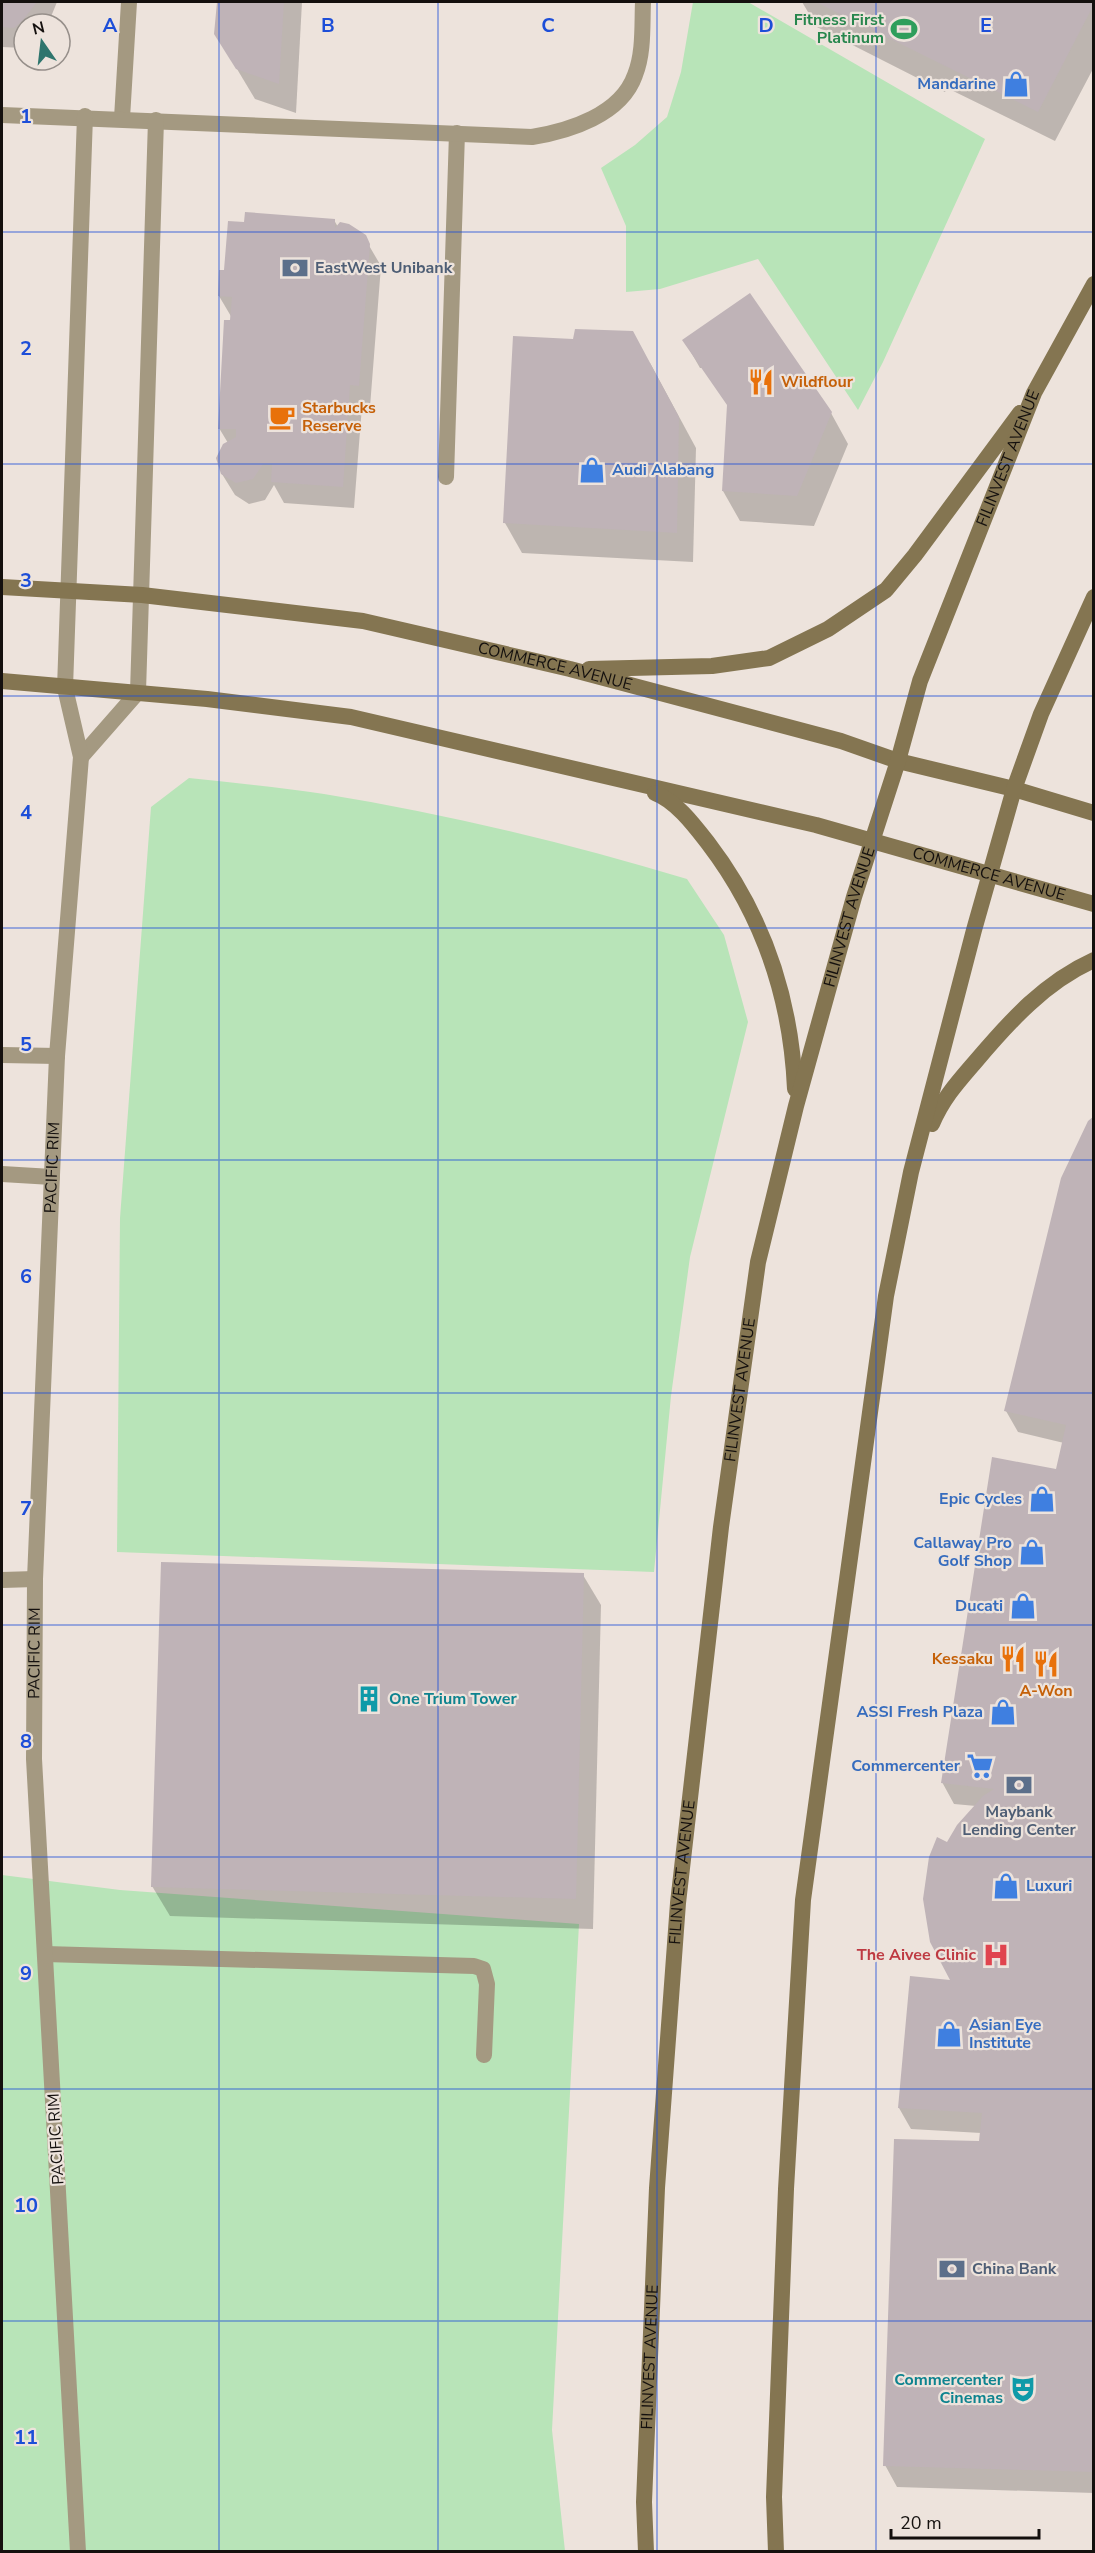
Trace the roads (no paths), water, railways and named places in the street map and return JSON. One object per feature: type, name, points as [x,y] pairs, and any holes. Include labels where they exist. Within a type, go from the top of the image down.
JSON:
[{"type":"main road","name":"FILINVEST AVENUE","points":[[646,2552],[644,2502],[657,2188],[678,1903],[721,1527],[758,1262],[796,1106],[871,842],[898,760],[920,681],[1034,393],[1094,284]]},
{"type":"main road","points":[[570,669],[712,666],[769,658],[828,629],[886,590],[915,555],[1034,393]]},
{"type":"main road","name":"COMMERCE AVENUE","points":[[2,587],[142,595],[363,621],[570,669],[841,741],[898,760],[1014,789],[1094,813]]},
{"type":"main road","points":[[776,2552],[774,2497],[785,2213],[803,1900],[886,1296],[911,1172],[1014,789],[1041,714],[1094,597]]},
{"type":"main road","name":"COMMERCE AVENUE","points":[[2,681],[138,693],[351,717],[816,825],[1094,904]]},
{"type":"main road","points":[[632,783],[666,797],[698,831],[726,867],[750,907],[770,954],[785,1003],[793,1053],[796,1106]]},
{"type":"main road","points":[[911,1172],[942,1101],[1013,1018],[1074,969],[1094,960]]},
{"type":"street","points":[[122,118],[129,2]]},
{"type":"street","points":[[2,114],[532,137],[560,132],[607,110],[623,94],[635,76],[640,52],[643,2]]},
{"type":"street","name":"PACIFIC RIM","points":[[78,2552],[34,1759],[35,1579],[57,1056],[81,757],[65,688],[85,116]]},
{"type":"street","points":[[81,757],[138,693],[156,120]]},
{"type":"street","points":[[446,477],[457,133]]},
{"type":"street","points":[[2,1054],[57,1056]]},
{"type":"street","points":[[2,1174],[52,1177]]},
{"type":"street","points":[[2,1580],[35,1579]]},
{"type":"street","points":[[45,1954],[474,1966],[483,1969],[487,1984],[484,2055]]},
{"type":"place","name":"Fitness First Platinum","points":[[904,29]]},
{"type":"place","name":"Mandarine","points":[[1016,84]]},
{"type":"place","name":"EastWest Unibank","points":[[295,268]]},
{"type":"place","name":"Wildflour","points":[[761,382]]},
{"type":"place","name":"Starbucks Reserve","points":[[282,417]]},
{"type":"place","name":"Audi Alabang","points":[[592,470]]},
{"type":"place","name":"Epic Cycles","points":[[1042,1499]]},
{"type":"place","name":"Callaway Pro Golf Shop","points":[[1032,1552]]},
{"type":"place","name":"Ducati","points":[[1023,1606]]},
{"type":"place","name":"Kessaku","points":[[1013,1659]]},
{"type":"place","name":"A-Won","points":[[1046,1664]]},
{"type":"place","name":"One Trium Tower","points":[[369,1699]]},
{"type":"place","name":"ASSI Fresh Plaza","points":[[1003,1712]]},
{"type":"place","name":"Commercenter","points":[[980,1766]]},
{"type":"place","name":"Maybank Lending Center","points":[[1019,1785]]},
{"type":"place","name":"Luxuri","points":[[1006,1886]]},
{"type":"place","name":"The Aivee Clinic","points":[[996,1955]]},
{"type":"place","name":"Asian Eye Institute","points":[[949,2034]]},
{"type":"place","name":"China Bank","points":[[952,2269]]},
{"type":"place","name":"Commercenter Cinemas","points":[[1023,2389]]}]
